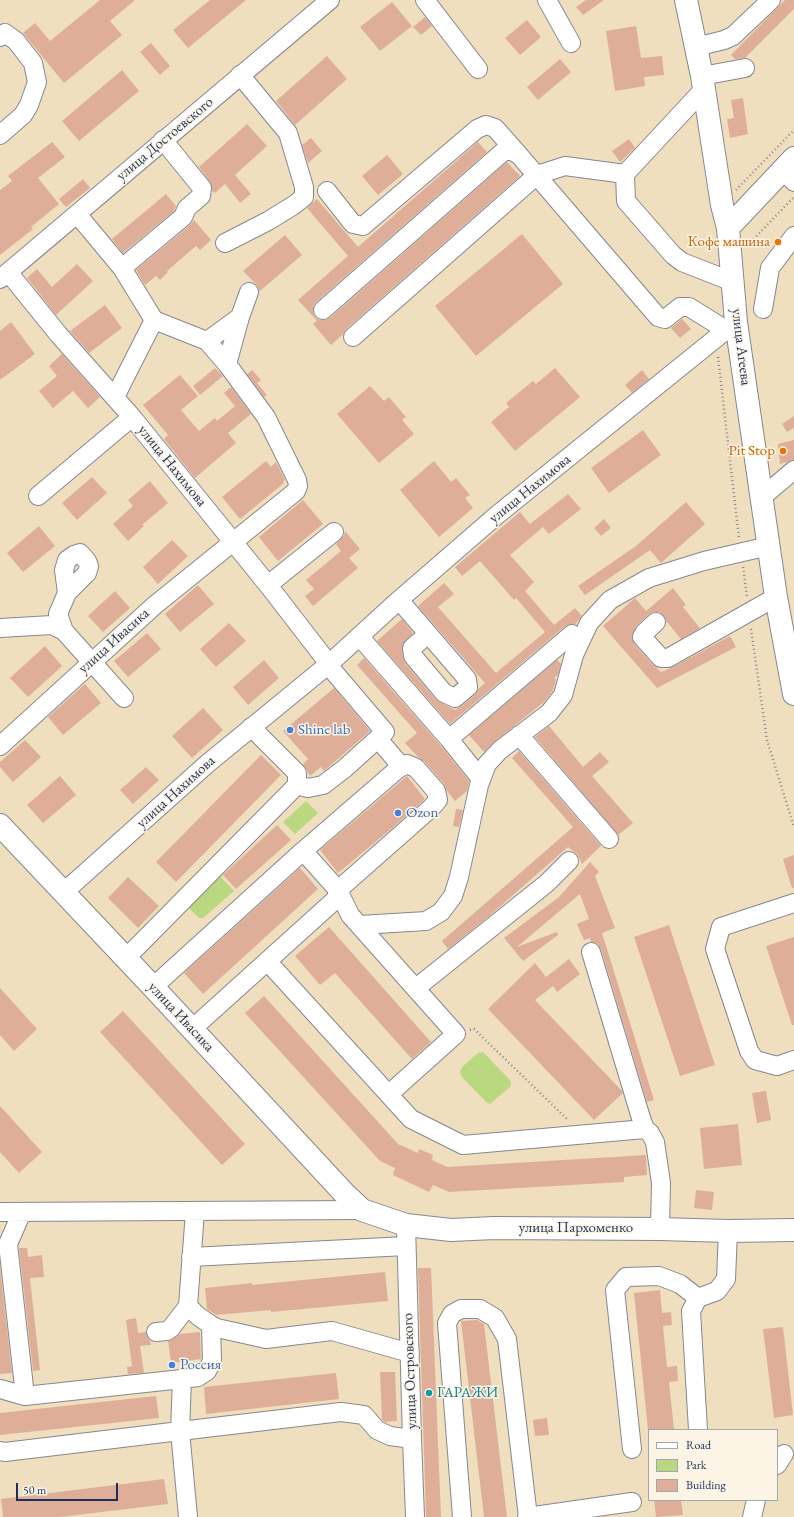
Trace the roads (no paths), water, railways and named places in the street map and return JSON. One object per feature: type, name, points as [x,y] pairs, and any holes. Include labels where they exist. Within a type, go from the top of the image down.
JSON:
[{"type":"main road","name":"улица Агеева","points":[[686,0],[703,83],[722,204],[728,228],[733,282],[726,330],[762,498],[776,597],[794,694]]},
{"type":"main road","points":[[728,228],[790,170]]},
{"type":"main road","name":"улица Ивасика","points":[[0,825],[126,958],[344,1193],[362,1210]]},
{"type":"main road","name":"улица Пархоменко","points":[[362,1210],[406,1225],[452,1230],[494,1228],[728,1231],[794,1230]]},
{"type":"street","name":"улица Достоевского","points":[[4,275],[330,0]]},
{"type":"street","points":[[425,0],[478,69]]},
{"type":"street","points":[[547,0],[571,44]]},
{"type":"street","points":[[696,47],[724,40],[733,36],[771,0]]},
{"type":"street","points":[[0,37],[5,33],[16,41],[33,63],[37,82],[29,105],[23,115],[0,135]]},
{"type":"street","points":[[733,282],[682,262],[673,255],[626,201],[625,174],[703,83],[745,68]]},
{"type":"street","points":[[225,243],[268,221],[304,197],[304,188],[288,134],[240,76]]},
{"type":"street","points":[[327,191],[353,224],[362,226],[477,129],[486,125],[495,128],[658,317],[665,320],[680,307],[689,308],[726,330]]},
{"type":"street","points":[[122,268],[183,217],[187,208],[201,196],[202,188],[163,140]]},
{"type":"street","points":[[322,310],[504,151],[512,151],[519,155]]},
{"type":"street","points":[[353,337],[536,175],[565,166],[625,174]]},
{"type":"street","points":[[77,214],[122,268],[154,320],[206,341],[227,364]]},
{"type":"street","points":[[763,309],[770,268],[794,236]]},
{"type":"street","name":"улица Нахимова","points":[[4,275],[132,417],[268,585],[328,665]]},
{"type":"street","points":[[227,364],[240,317],[249,292]]},
{"type":"street","points":[[206,341],[240,317]]},
{"type":"street","points":[[115,397],[154,320]]},
{"type":"street","name":"улица Нахимова","points":[[64,892],[207,764],[328,665],[399,600],[497,515],[726,330]]},
{"type":"street","name":"улица Ивасика","points":[[0,746],[155,605],[296,491],[298,486],[297,480],[266,417],[227,364]]},
{"type":"street","points":[[38,496],[132,417]]},
{"type":"street","points":[[762,498],[794,470]]},
{"type":"street","points":[[268,585],[334,532]]},
{"type":"street","points":[[360,925],[426,921],[441,912],[453,896],[459,877],[481,779],[487,764],[500,750],[549,713],[563,695],[574,655],[588,623],[610,600],[650,578],[704,561],[769,546]]},
{"type":"street","points":[[67,593],[58,614],[64,631],[124,698]]},
{"type":"street","points":[[656,622],[645,632],[642,637],[661,658],[668,658],[776,597]]},
{"type":"street","points":[[399,600],[467,679],[468,687],[454,698],[444,694],[413,656],[412,648],[420,641]]},
{"type":"street","points":[[0,628],[52,625],[64,631]]},
{"type":"street","points":[[449,739],[572,634]]},
{"type":"street","points":[[359,636],[449,739],[481,779]]},
{"type":"street","points":[[298,785],[308,788],[323,785],[344,769],[385,732],[328,665]]},
{"type":"street","points":[[126,958],[298,785],[297,773],[251,727]]},
{"type":"street","points":[[519,736],[609,839]]},
{"type":"street","points":[[378,739],[402,767]]},
{"type":"street","points":[[153,987],[303,851],[402,767],[407,764],[416,768],[436,791],[438,800],[431,808],[338,890],[336,899],[192,1029]]},
{"type":"street","points":[[303,851],[338,890],[350,915],[456,1034],[389,1094]]},
{"type":"street","points":[[416,988],[547,883],[570,861]]},
{"type":"street","points":[[794,903],[721,927],[715,949],[748,1051],[755,1060],[777,1066],[794,1060]]},
{"type":"street","points":[[591,952],[645,1129],[650,1133],[655,1142],[660,1170],[660,1229]]},
{"type":"street","points":[[267,961],[412,1119],[463,1145],[645,1129]]},
{"type":"street","points":[[0,1212],[362,1210]]},
{"type":"street","points":[[156,1332],[171,1328],[188,1306],[195,1211]]},
{"type":"street","points":[[22,1212],[8,1244],[25,1396]]},
{"type":"street","name":"улица Островского","points":[[406,1225],[415,1517]]},
{"type":"street","points":[[698,1429],[691,1311],[698,1298],[717,1291],[726,1279],[728,1231]]},
{"type":"street","points":[[192,1257],[406,1246]]},
{"type":"street","points":[[632,1449],[615,1290],[626,1277],[659,1276],[680,1284],[698,1298]]},
{"type":"street","points":[[188,1306],[198,1316],[217,1328],[266,1339],[332,1331],[410,1353]]},
{"type":"street","points":[[462,1517],[447,1323],[452,1314],[461,1309],[480,1309],[495,1318],[507,1339],[528,1517],[632,1502]]},
{"type":"street","points":[[0,1389],[25,1396],[198,1377],[207,1371],[212,1361],[211,1325]]},
{"type":"street","points":[[182,1379],[180,1431],[188,1517]]},
{"type":"street","points":[[0,1451],[5,1452],[341,1412],[364,1415],[377,1430],[390,1436],[412,1439]]},
{"type":"street","points":[[752,1517],[756,1501]]},
{"type":"place","name":"Кофе машина","points":[[778,242]]},
{"type":"place","name":"Pit Stop","points":[[783,451]]},
{"type":"place","name":"Shine lab","points":[[290,730]]},
{"type":"place","name":"Ozon","points":[[398,813]]},
{"type":"place","name":"Россия","points":[[172,1365]]},
{"type":"place","name":"ГАРАЖИ","points":[[429,1393]]}]
